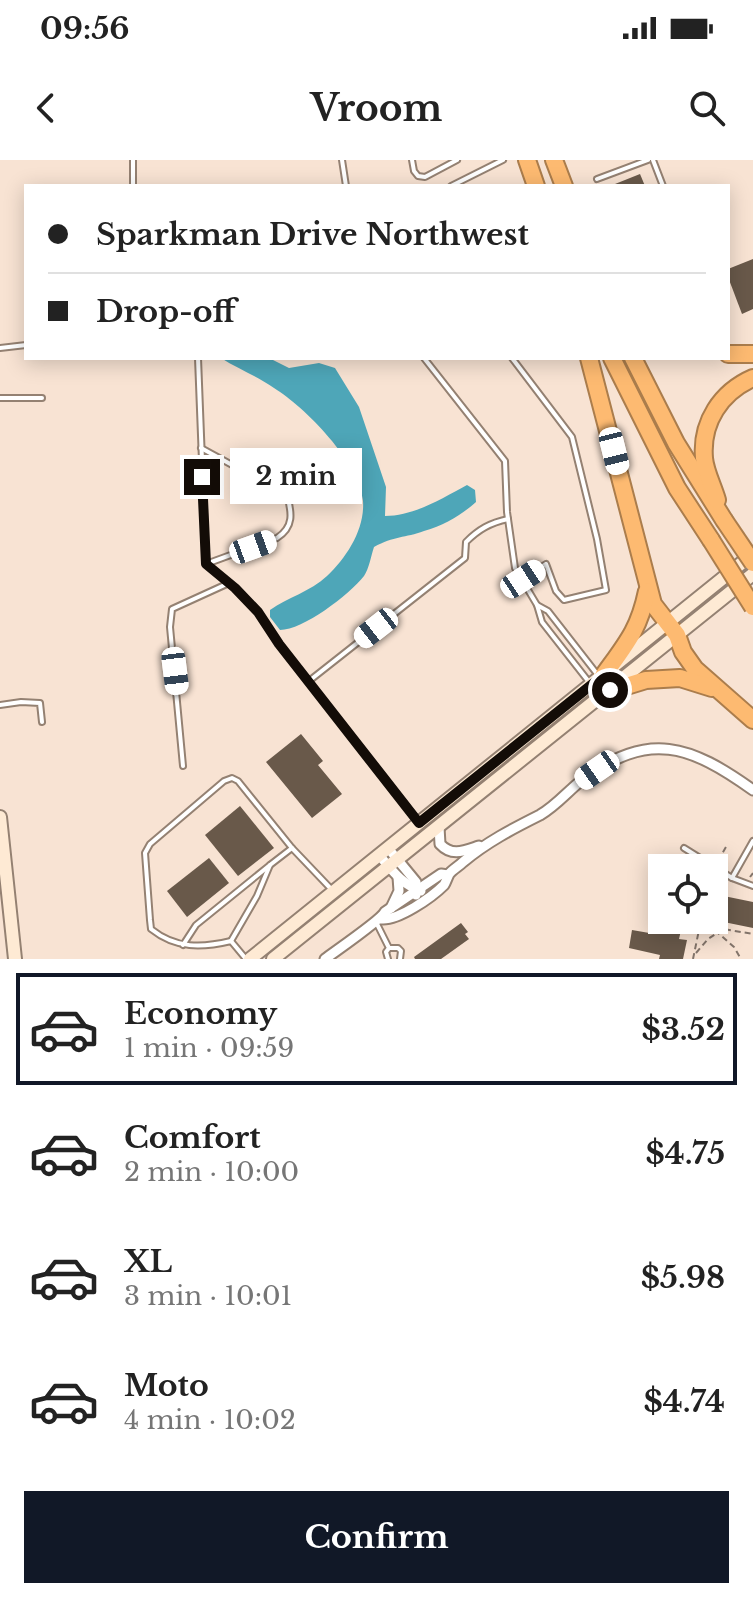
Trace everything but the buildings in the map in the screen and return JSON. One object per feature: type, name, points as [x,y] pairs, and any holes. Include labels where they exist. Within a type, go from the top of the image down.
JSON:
[{"type":"highway","points":[[527,160],[535,184]]},
{"type":"highway","points":[[554,160],[563,184]]},
{"type":"highway","points":[[730,354],[753,354]]},
{"type":"highway","points":[[590,360],[653,604],[695,669],[753,720]]},
{"type":"highway","points":[[613,360],[677,488],[753,607]]},
{"type":"highway","points":[[634,360],[676,443],[753,563]]},
{"type":"highway","points":[[724,520],[704,459],[704,439],[708,420],[721,403],[736,386],[753,378]]},
{"type":"highway","points":[[602,686],[641,619],[649,585]]},
{"type":"highway","points":[[602,686],[680,678],[721,691]]},
{"type":"main road","points":[[273,959],[395,868],[602,686],[672,629],[753,554]]},
{"type":"main road","points":[[672,629],[753,574]]},
{"type":"main road","points":[[248,959],[419,823],[602,686]]},
{"type":"main road","points":[[0,817],[15,959]]},
{"type":"street","points":[[439,827],[440,844],[448,851],[460,852],[482,845],[549,810],[580,782],[611,761],[655,749],[678,750],[703,757],[753,790]]},
{"type":"street","points":[[378,921],[389,920],[411,909],[434,893],[447,882],[448,875],[482,845]]},
{"type":"street","points":[[384,851],[395,868],[418,890],[434,893]]},
{"type":"street","points":[[395,868],[416,882],[418,890],[411,909]]},
{"type":"street","points":[[390,909],[399,891],[395,868]]},
{"type":"street","points":[[325,959],[441,874],[448,875]]},
{"type":"lane","points":[[133,160],[133,184]]},
{"type":"lane","points":[[342,160],[346,184]]},
{"type":"lane","points":[[412,160],[414,171],[418,176],[425,177],[457,160]]},
{"type":"lane","points":[[454,184],[491,163],[503,160]]},
{"type":"lane","points":[[597,179],[650,160],[662,184]]},
{"type":"lane","points":[[0,348],[24,345]]},
{"type":"lane","points":[[198,360],[206,564],[258,612],[279,644],[419,823]]},
{"type":"lane","points":[[426,360],[505,461],[508,519],[515,568],[537,605],[542,622],[602,686]]},
{"type":"lane","points":[[514,360],[572,437],[606,590],[564,600],[556,591],[546,564],[523,579]]},
{"type":"lane","points":[[0,398],[42,398]]},
{"type":"lane","points":[[201,448],[287,495],[293,513],[287,531],[277,538],[206,564]]},
{"type":"lane","points":[[309,681],[465,558],[466,542],[477,531],[492,522],[508,519]]},
{"type":"lane","points":[[183,766],[170,627],[172,609],[229,583]]},
{"type":"lane","points":[[537,605],[548,611],[602,686]]},
{"type":"lane","points":[[0,705],[40,703],[42,722]]},
{"type":"lane","points":[[270,865],[257,896],[231,941],[212,946],[183,945],[151,929],[145,853],[150,844],[232,778],[238,781],[292,848],[333,891]]},
{"type":"lane","points":[[732,878],[753,841]]},
{"type":"lane","points":[[183,945],[196,925],[292,848]]},
{"type":"lane","points":[[684,848],[732,878],[753,886]]},
{"type":"lane","points":[[378,921],[389,948]]},
{"type":"lane","points":[[231,941],[248,959]]},
{"type":"lane","points":[[388,959],[386,952],[389,948]]},
{"type":"lane","points":[[389,948],[398,948],[401,951],[400,959]]},
{"type":"path","points":[[722,854],[726,847]]},
{"type":"path","points":[[750,877],[753,873]]},
{"type":"path","points":[[728,930],[753,934]]},
{"type":"path","points":[[694,958],[698,934]]},
{"type":"path","points":[[694,958],[708,939],[716,934]]},
{"type":"path","points":[[719,934],[734,947],[741,959]]},
{"type":"water","points":[[225,360],[273,360],[289,368],[319,363],[335,368],[359,407],[386,487],[385,516],[417,510],[467,485],[475,490],[476,502],[439,526],[374,547],[366,573],[348,592],[313,618],[280,630],[270,617],[270,610],[313,586],[334,568],[358,532],[363,501],[352,470],[329,437],[301,408],[261,380]]},
{"type":"route","points":[[202,477],[206,564],[258,612],[279,644],[419,823],[600,678],[610,690]]}]
